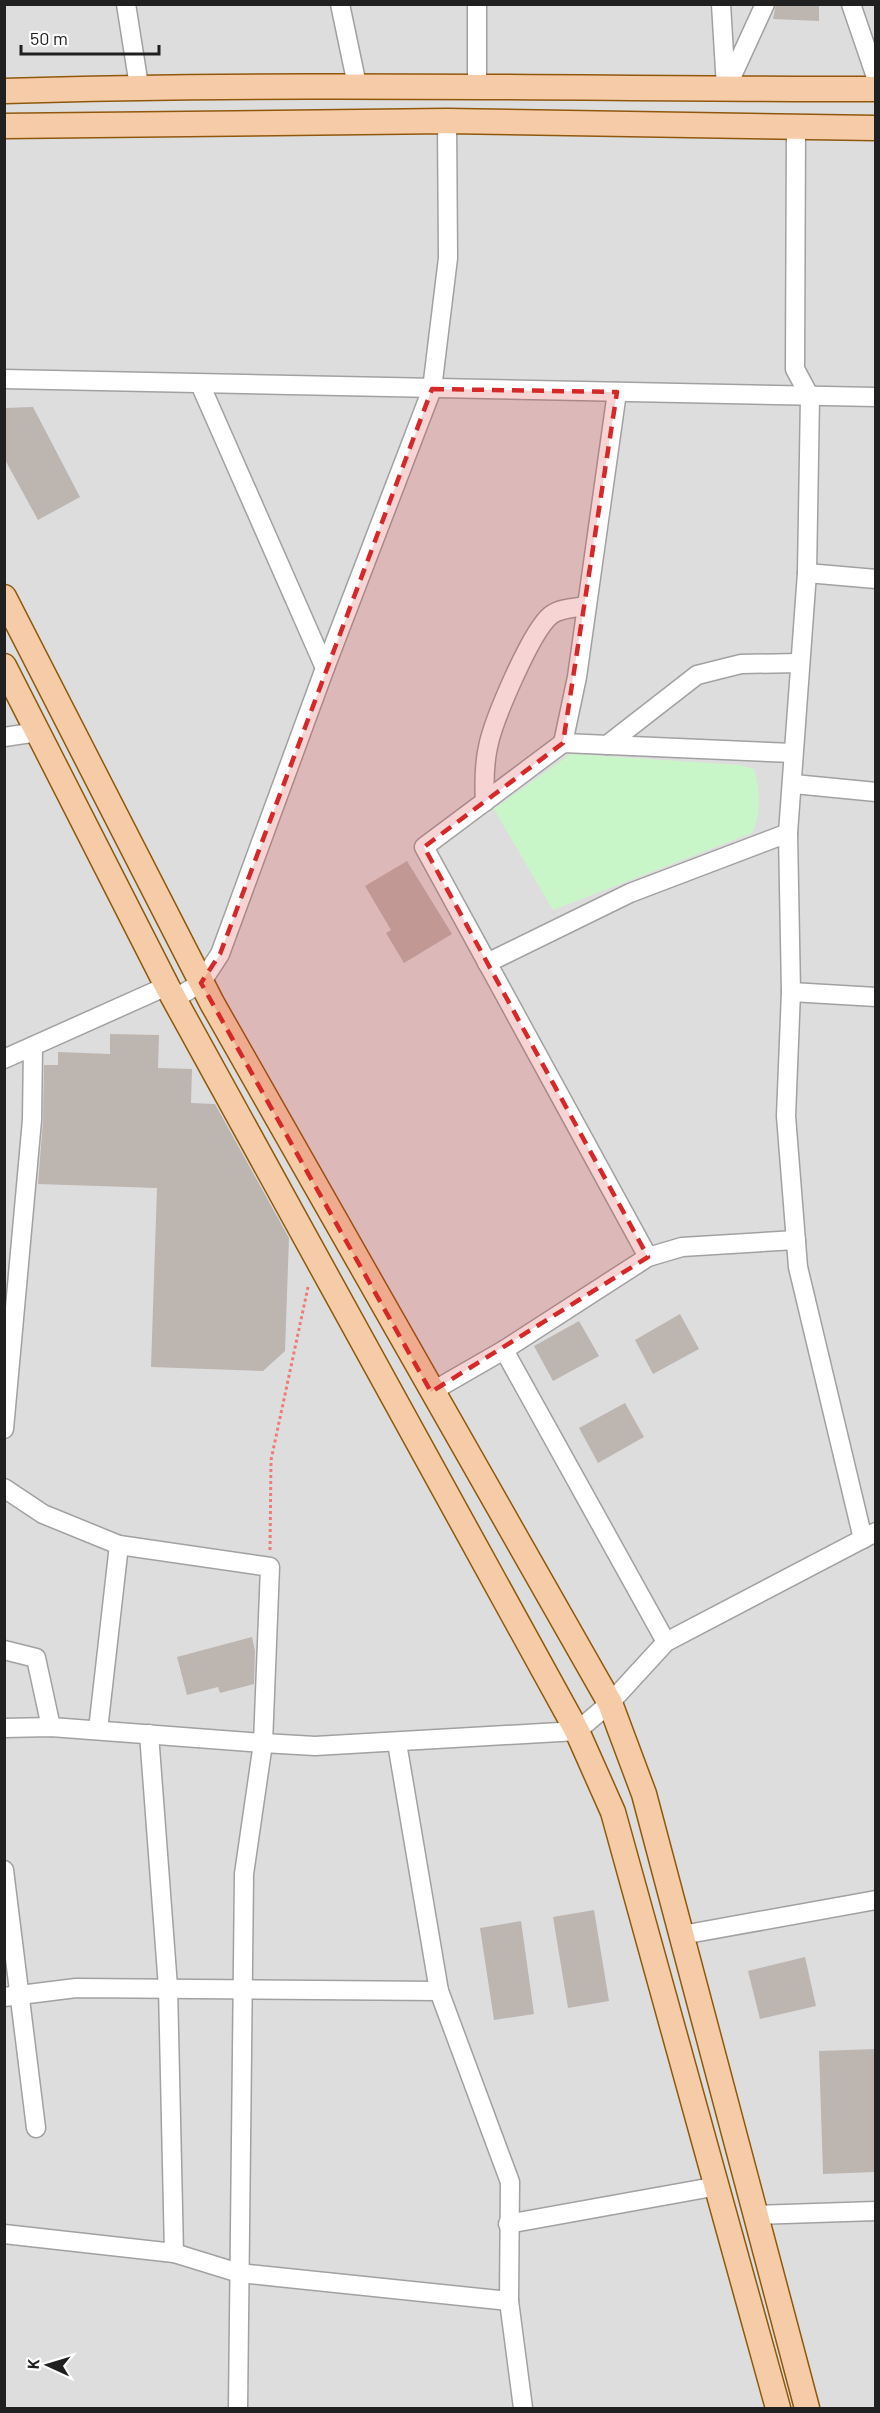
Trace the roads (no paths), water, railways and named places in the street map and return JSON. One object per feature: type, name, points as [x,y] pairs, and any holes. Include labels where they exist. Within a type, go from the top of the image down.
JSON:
[{"type":"main road","points":[[4,91],[139,86],[477,84],[726,89],[876,89]]},
{"type":"main road","points":[[4,126],[447,121],[876,128]]},
{"type":"main road","points":[[4,597],[201,983],[431,1392],[610,1703],[644,1794],[807,2409]]},
{"type":"main road","points":[[4,666],[170,992],[577,1731],[613,1812],[778,2409]]},
{"type":"street","points":[[126,4],[139,86]]},
{"type":"street","points":[[340,4],[357,85]]},
{"type":"street","points":[[477,4],[477,84]]},
{"type":"street","points":[[721,4],[726,89]]},
{"type":"street","points":[[726,89],[765,4]]},
{"type":"street","points":[[851,4],[876,77]]},
{"type":"street","points":[[4,1059],[170,992],[201,983],[220,954],[325,668],[432,389],[448,258],[447,121]]},
{"type":"street","points":[[4,1728],[51,1727],[315,1746],[577,1731],[610,1703],[666,1642],[869,1535],[798,1267],[786,1116],[791,992],[788,833],[794,784],[793,753],[807,573],[810,397],[795,369],[796,126]]},
{"type":"street","points":[[4,379],[810,397],[876,396]]},
{"type":"street","points":[[200,384],[325,668]]},
{"type":"street","points":[[563,743],[577,677],[617,392]]},
{"type":"street","points":[[807,573],[876,579]]},
{"type":"street","points":[[485,802],[484,774],[488,744],[535,635],[550,616],[564,609],[586,606]]},
{"type":"street","points":[[606,745],[697,675],[741,664],[800,663]]},
{"type":"street","points":[[4,737],[38,732]]},
{"type":"street","points":[[648,1257],[424,848],[563,743],[793,753]]},
{"type":"street","points":[[794,784],[876,792]]},
{"type":"street","points":[[487,963],[630,893],[788,833]]},
{"type":"street","points":[[791,992],[876,997]]},
{"type":"street","points":[[4,1429],[32,1120],[33,1046]]},
{"type":"street","points":[[431,1392],[504,1350],[648,1257],[682,1247],[796,1240]]},
{"type":"street","points":[[504,1350],[666,1642]]},
{"type":"street","points":[[4,1488],[43,1514],[119,1545],[270,1567],[263,1743],[244,1874],[238,2409]]},
{"type":"street","points":[[98,1730],[119,1545]]},
{"type":"street","points":[[4,1650],[36,1658],[51,1727]]},
{"type":"street","points":[[149,1734],[168,1987],[174,2253]]},
{"type":"street","points":[[397,1743],[439,1991],[510,2182],[509,2301],[523,2409]]},
{"type":"street","points":[[4,1870],[11,1995],[36,2128]]},
{"type":"street","points":[[682,1935],[876,1900]]},
{"type":"street","points":[[11,1995],[76,1988],[168,1987],[439,1991]]},
{"type":"street","points":[[508,2224],[718,2186]]},
{"type":"street","points":[[755,2215],[876,2211]]},
{"type":"street","points":[[4,2234],[174,2253],[239,2273],[509,2301]]}]
